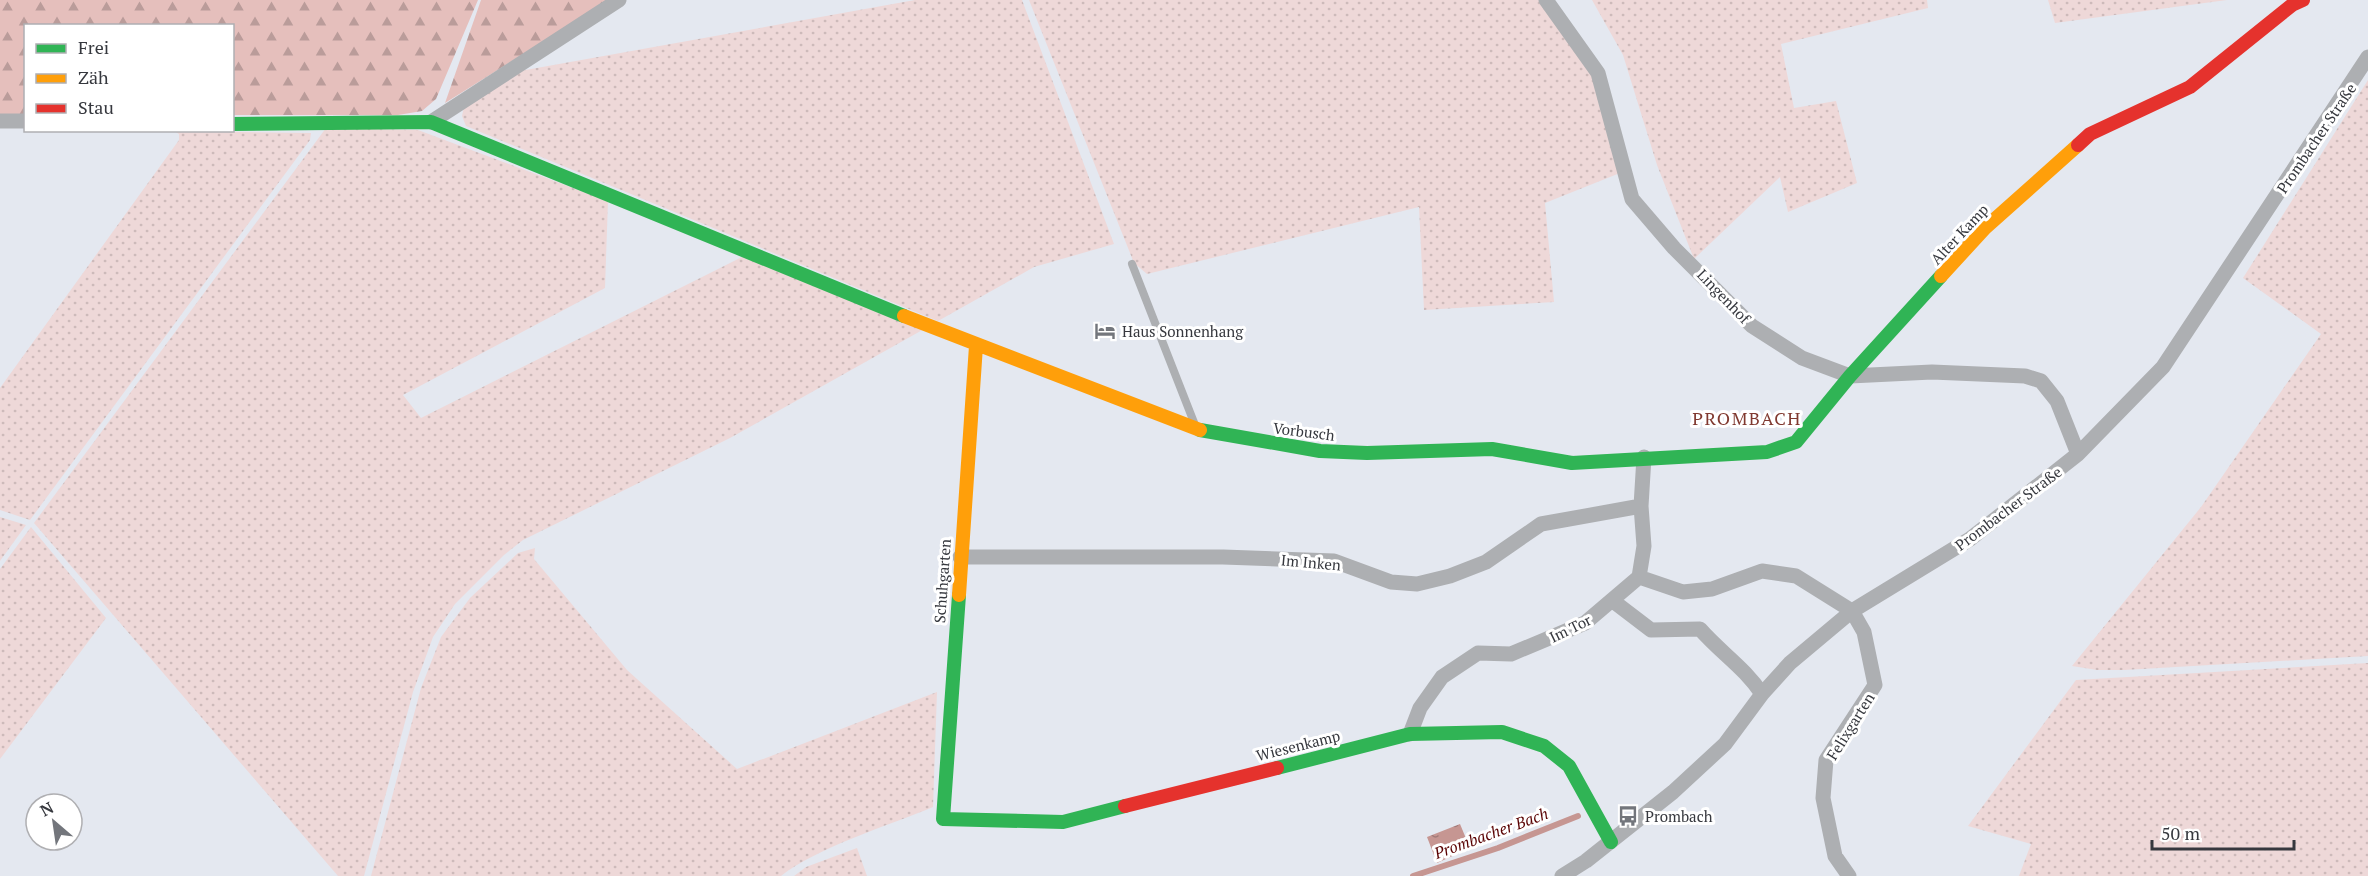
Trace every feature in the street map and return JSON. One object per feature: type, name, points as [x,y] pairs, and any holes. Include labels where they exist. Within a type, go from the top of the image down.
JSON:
[{"type":"street","points":[[234,124],[324,125],[431,122],[619,0]]},
{"type":"street","name":"Lingenhof","points":[[1546,0],[1598,73],[1632,199],[1674,248],[1752,326],[1802,358],[1850,376],[1932,372],[2025,376],[2041,381],[2057,401],[2078,454]]},
{"type":"street","name":"Alter Kamp","points":[[1644,457],[1767,452],[1796,442],[1850,376],[1985,228],[2090,134],[2190,87],[2292,5],[2303,0]]},
{"type":"street","name":"Prombacher Straße","points":[[1562,876],[1611,842],[1673,792],[1725,744],[1762,694],[1790,663],[1852,611],[1970,539],[2078,454],[2163,367],[2368,57]]},
{"type":"street","points":[[0,121],[24,121]]},
{"type":"street","name":"Vorbusch","points":[[431,122],[976,346],[1196,429],[1320,451],[1367,453],[1492,449],[1572,463],[1644,457]]},
{"type":"street","name":"Schuhgarten","points":[[943,819],[976,346]]},
{"type":"street","points":[[1644,457],[1641,506],[1644,546],[1639,577],[1683,592],[1712,589],[1762,571],[1796,576],[1852,611]]},
{"type":"street","name":"Im Inken","points":[[960,557],[1223,557],[1334,561],[1391,582],[1417,584],[1450,576],[1486,562],[1541,524],[1641,506]]},
{"type":"street","name":"Im Tor","points":[[1410,734],[1420,708],[1442,677],[1478,653],[1511,654],[1585,623],[1639,577]]},
{"type":"street","points":[[1613,601],[1651,630],[1700,629],[1720,652],[1749,674],[1762,694]]},
{"type":"street","name":"Felixgarten","points":[[1849,876],[1835,856],[1823,798],[1826,760],[1875,685],[1864,632],[1852,611]]},
{"type":"street","name":"Wiesenkamp","points":[[943,819],[1063,822],[1410,734],[1502,732],[1544,746],[1569,766],[1611,842]]},
{"type":"lane","points":[[1132,264],[1196,429]]},
{"type":"shaded area","points":[[915,0],[1022,0],[1114,244],[1034,267],[938,321],[466,126],[462,116],[464,107],[520,71]]},
{"type":"shaded area","points":[[1029,0],[1541,0],[1595,77],[1620,173],[1545,203],[1554,302],[1424,310],[1419,207],[1147,274],[1134,263]]},
{"type":"shaded area","points":[[1592,0],[1927,0],[1928,8],[1781,44],[1794,108],[1836,101],[1857,183],[1788,212],[1780,177],[1694,259],[1657,165],[1623,55]]},
{"type":"shaded area","points":[[2048,0],[2227,0],[2055,23]]},
{"type":"shaded area","points":[[2368,80],[2368,656],[2124,670],[2097,670],[2072,666],[2201,507],[2321,334],[2243,278]]},
{"type":"shaded area","points":[[326,128],[418,130],[608,201],[605,288],[403,395],[421,418],[746,255],[926,328],[730,438],[523,540],[504,555],[455,604],[433,637],[413,692],[364,876],[338,876],[34,523]]},
{"type":"shaded area","points":[[176,132],[311,133],[310,140],[30,520],[0,510],[0,388],[179,140],[179,134]]},
{"type":"shaded area","points":[[0,517],[26,525],[0,561]]},
{"type":"shaded area","points":[[31,527],[106,618],[0,759],[0,569]]},
{"type":"shaded area","points":[[535,548],[534,559],[627,670],[737,769],[937,692],[933,807],[813,856],[781,876],[371,876],[421,688],[441,637],[470,598],[518,553]]},
{"type":"shaded area","points":[[2368,663],[2368,876],[2019,876],[2031,844],[1968,826],[2076,680]]},
{"type":"shaded area","points":[[857,848],[867,876],[794,876],[806,867]]},
{"type":"green space","points":[[0,0],[478,0],[436,99],[422,111],[398,115],[234,115],[234,24],[24,24],[24,116],[0,114]]},
{"type":"green space","points":[[481,0],[609,0],[445,103]]},
{"type":"water","points":[[1460,824],[1470,848],[1437,863],[1427,837]]},
{"type":"waterway","name":"Prombacher Bach","points":[[1413,876],[1498,848],[1578,816]]},
{"type":"traffic: fast","points":[[234,124],[431,122],[904,316]]},
{"type":"traffic: fast","points":[[1200,430],[1320,451],[1367,453],[1492,449],[1572,463],[1767,452],[1796,442],[1850,376],[1941,276]]},
{"type":"traffic: fast","points":[[959,595],[943,819],[1063,822],[1125,806]]},
{"type":"traffic: fast","points":[[1277,768],[1410,734],[1502,732],[1544,746],[1569,766],[1611,842]]},
{"type":"traffic: slow","points":[[1941,276],[1985,228],[2078,145]]},
{"type":"traffic: slow","points":[[904,316],[1200,430]]},
{"type":"traffic: slow","points":[[959,595],[976,346]]},
{"type":"traffic: jam","points":[[2078,145],[2090,134],[2190,87],[2292,5],[2303,0]]},
{"type":"traffic: jam","points":[[1125,806],[1277,768]]},
{"type":"place","name":"Haus Sonnenhang","points":[[1105,331]]},
{"type":"place","name":"Prombach","points":[[1628,816]]},
{"type":"district","name":"PROMBACH","points":[[1747,418]]}]
